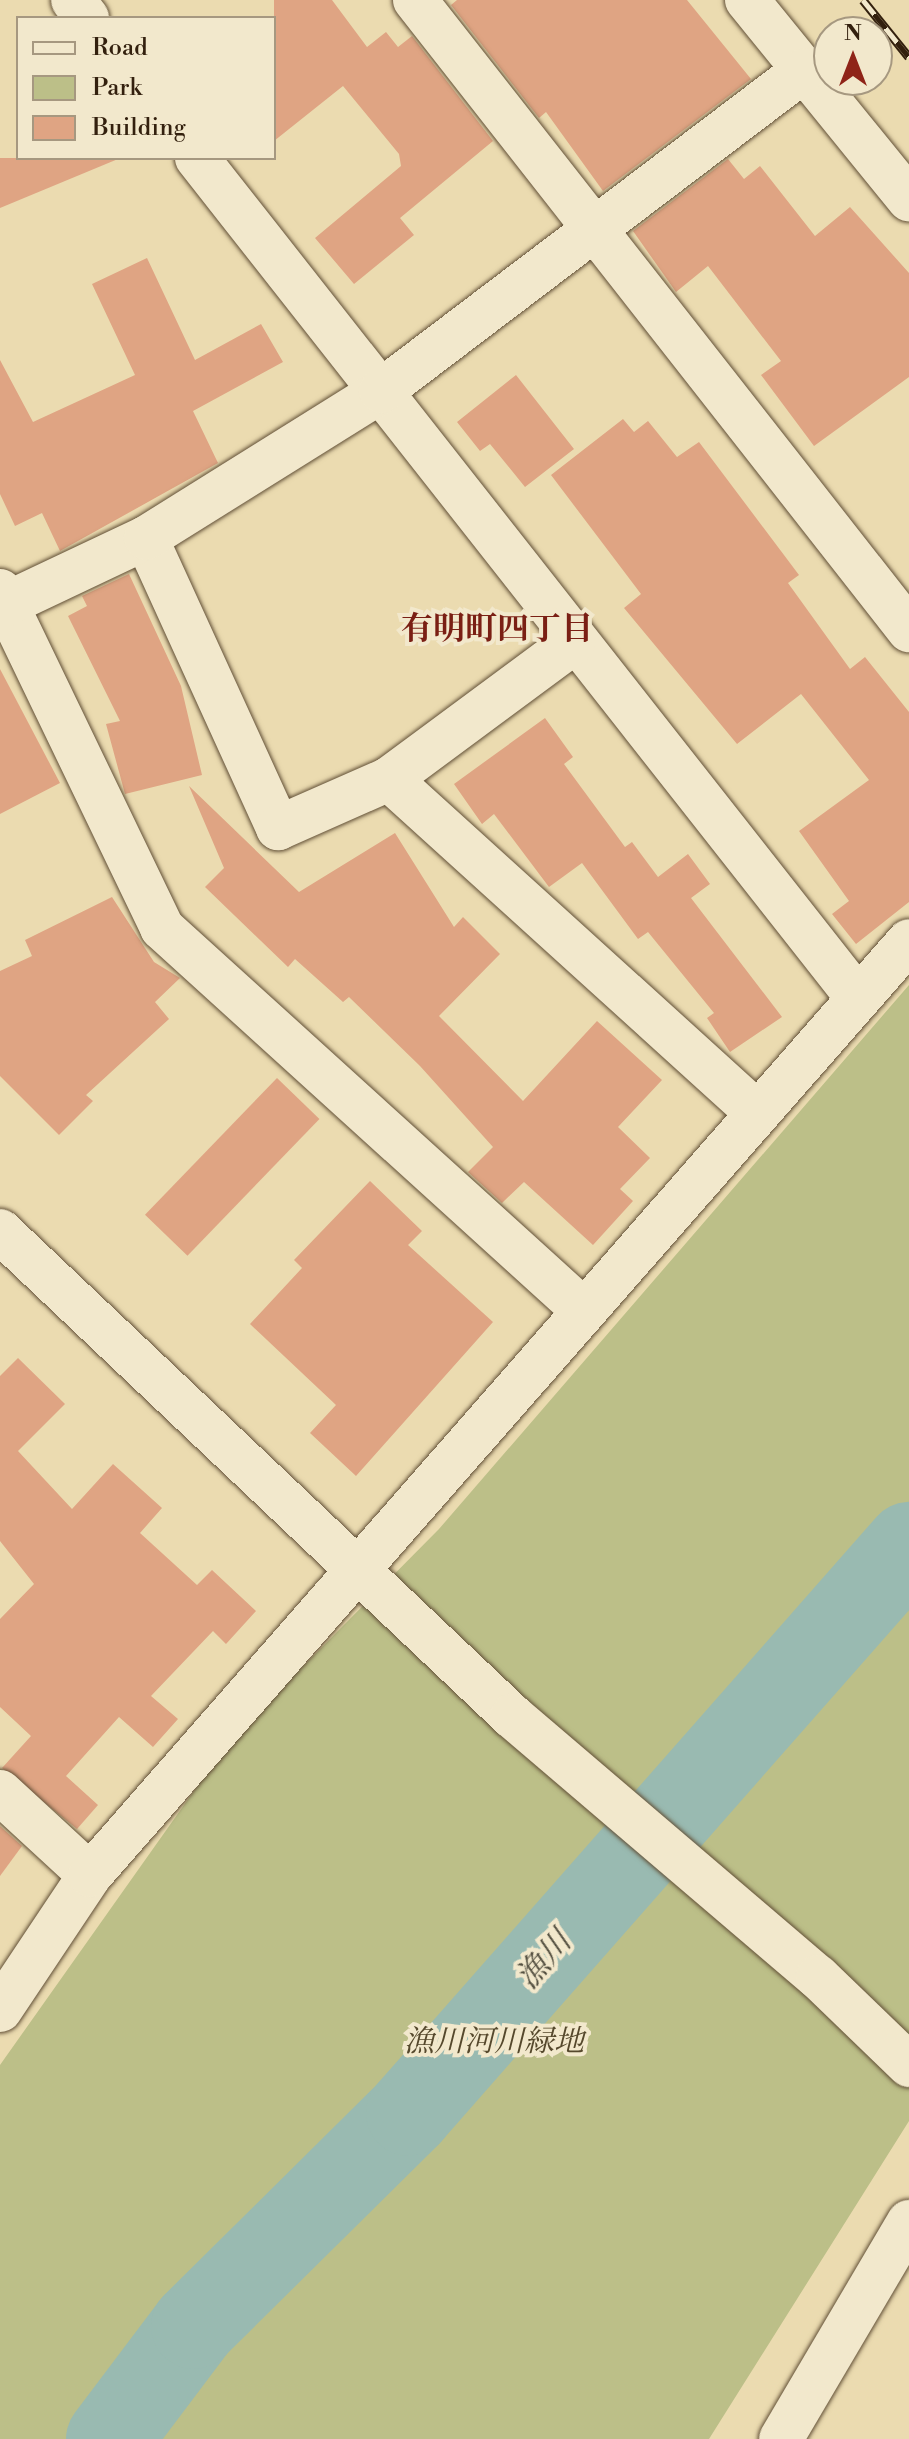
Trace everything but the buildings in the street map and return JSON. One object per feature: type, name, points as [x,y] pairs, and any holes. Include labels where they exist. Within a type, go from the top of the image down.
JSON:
[{"type":"street","points":[[73,0],[85,16]]},
{"type":"street","points":[[415,0],[590,228],[909,630]]},
{"type":"street","points":[[747,0],[909,199]]},
{"type":"street","points":[[582,1309],[162,928],[2,600],[146,538],[381,391],[590,228],[803,71]]},
{"type":"street","points":[[199,160],[381,391],[573,643],[857,997]]},
{"type":"street","points":[[146,538],[278,828],[389,779],[573,643]]},
{"type":"street","points":[[389,779],[756,1112]]},
{"type":"street","points":[[0,2010],[90,1875],[353,1569],[909,941]]},
{"type":"street","points":[[0,1231],[353,1569],[512,1716],[818,1977],[909,2065]]},
{"type":"street","points":[[0,1792],[90,1875]]},
{"type":"street","points":[[781,2439],[909,2222]]},
{"type":"green space","name":"漁川河川緑地","points":[[909,985],[909,2121],[709,2439],[0,2439],[0,2065],[230,1740],[439,1529]]},
{"type":"waterway","name":"漁川","points":[[109,2439],[194,2326],[409,2113],[909,1545]]},
{"type":"railway","points":[[863,0],[909,57]]},
{"type":"district","name":"有明町四丁目","points":[[497,629]]}]
